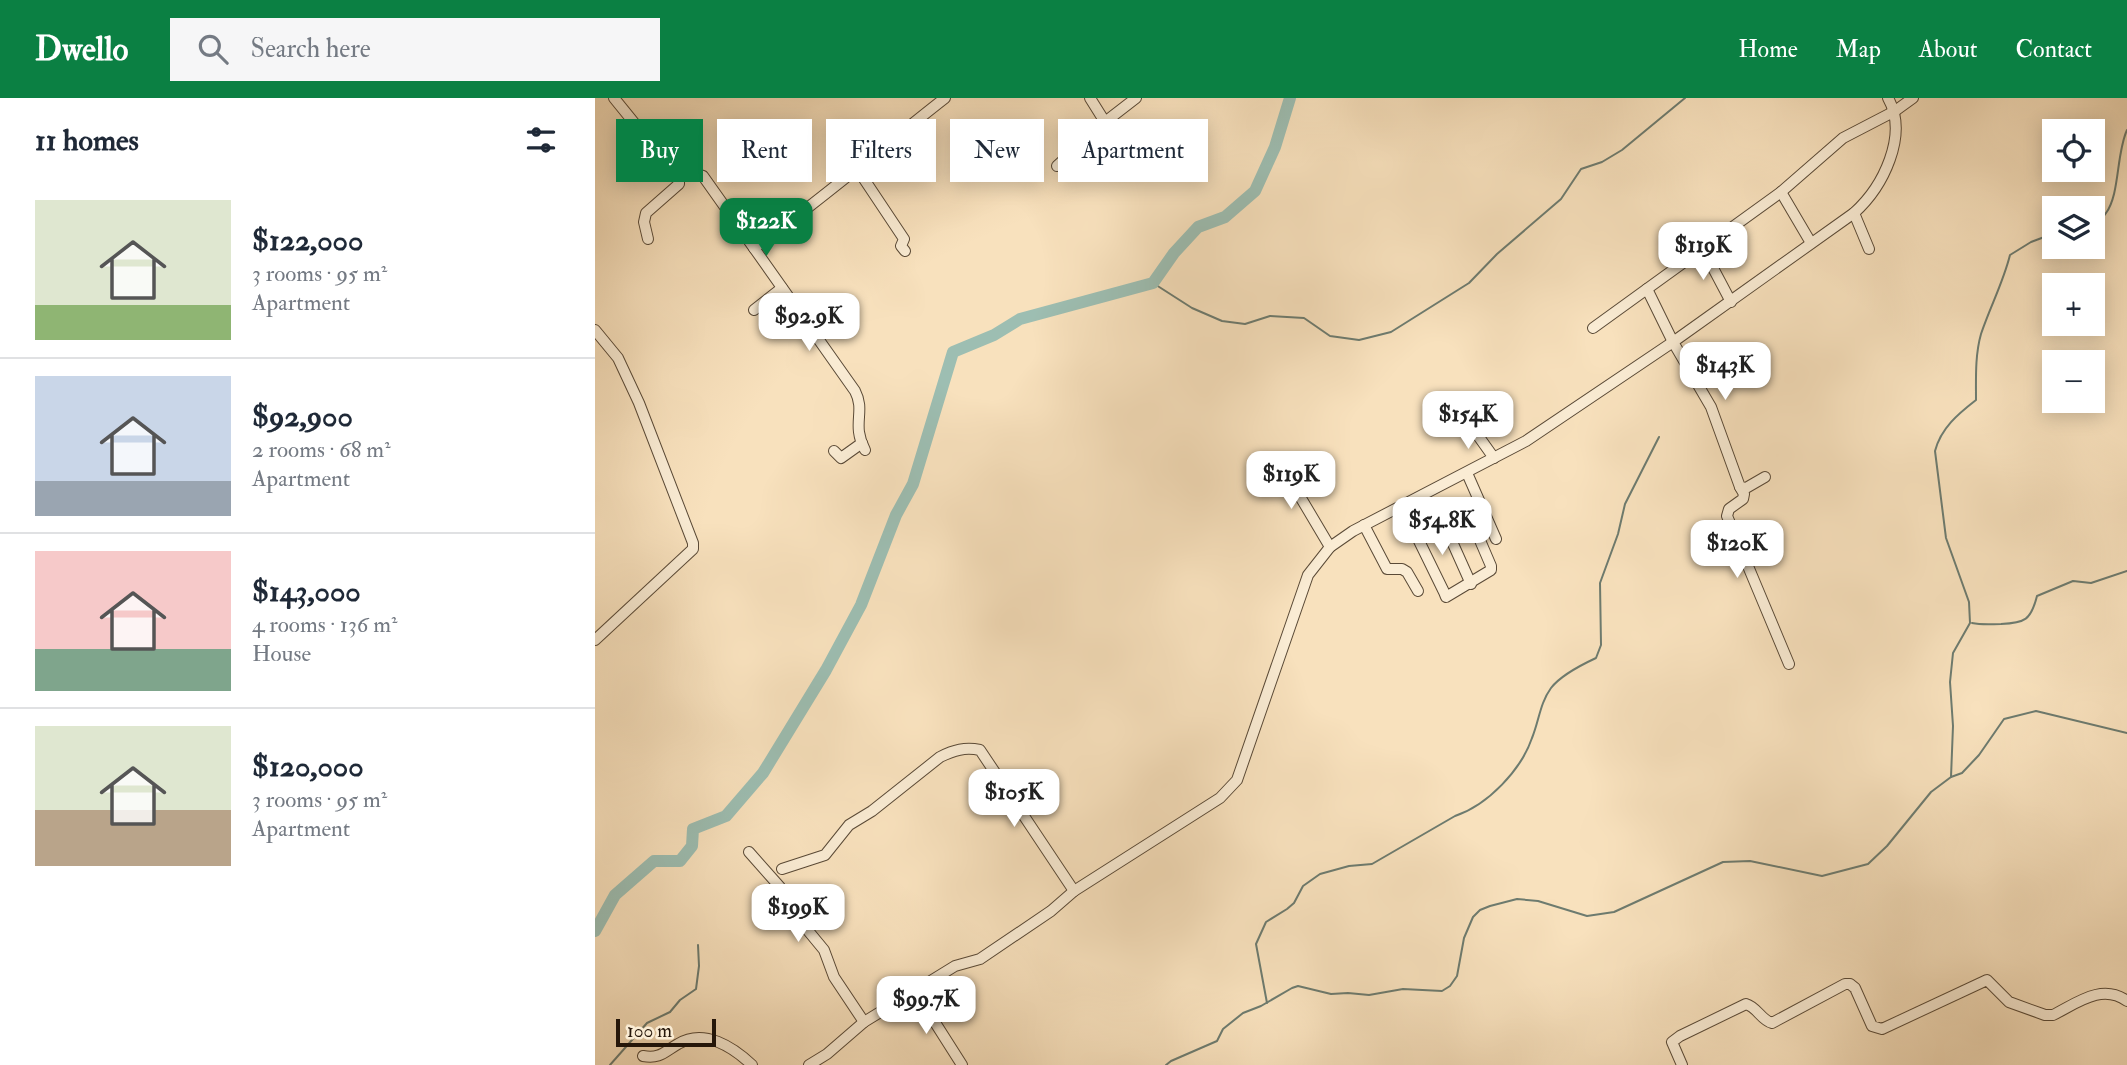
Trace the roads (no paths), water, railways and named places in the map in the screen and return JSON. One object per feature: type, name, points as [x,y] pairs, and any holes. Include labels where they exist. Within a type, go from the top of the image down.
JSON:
[{"type":"street","points":[[614,98],[631,119]]},
{"type":"street","points":[[918,119],[945,98]]},
{"type":"street","points":[[1090,98],[1103,119]]},
{"type":"street","points":[[1109,119],[1136,98]]},
{"type":"street","points":[[809,1065],[827,1054],[864,1022],[955,966],[980,959],[1051,911],[1074,891],[1220,798],[1235,784],[1308,575],[1330,547],[1338,540],[1526,441],[1731,302],[1854,213],[1871,193],[1889,158],[1896,128],[1895,111],[1888,98]]},
{"type":"street","points":[[1593,328],[1781,192],[1843,138],[1895,111],[1913,98]]},
{"type":"street","points":[[703,176],[859,399],[857,430],[864,447],[841,458],[834,451]]},
{"type":"street","points":[[647,239],[644,222],[646,213],[678,182]]},
{"type":"street","points":[[754,248],[809,208],[839,182]]},
{"type":"street","points":[[866,182],[904,239],[901,246],[905,251]]},
{"type":"street","points":[[1781,192],[1811,243]]},
{"type":"street","points":[[1854,213],[1869,249]]},
{"type":"street","points":[[1703,248],[1731,302]]},
{"type":"street","points":[[754,310],[782,288]]},
{"type":"street","points":[[1647,289],[1673,342],[1711,407],[1744,494],[1743,499],[1729,509],[1727,516],[1789,664]]},
{"type":"street","points":[[595,330],[618,358],[639,403],[694,543],[693,549],[595,640]]},
{"type":"street","points":[[1469,423],[1494,458]]},
{"type":"street","points":[[1279,461],[1330,547]]},
{"type":"street","points":[[1467,472],[1496,539]]},
{"type":"street","points":[[1740,488],[1746,488],[1765,477]]},
{"type":"street","points":[[1402,506],[1413,530],[1446,597],[1489,573],[1491,566],[1464,508],[1413,530]]},
{"type":"street","points":[[1441,517],[1471,584]]},
{"type":"street","points":[[1364,526],[1387,569],[1402,569],[1407,572],[1418,591]]},
{"type":"street","points":[[782,869],[825,855],[849,825],[872,811],[940,757],[951,751],[971,748],[980,750],[1074,891]]},
{"type":"street","points":[[749,852],[780,887],[791,910],[824,950],[839,985],[864,1022]]},
{"type":"street","points":[[1682,1065],[1672,1042],[1692,1030],[1747,1004],[1772,1023],[1845,984],[1855,988],[1872,1026],[1877,1029],[1987,979],[2009,1002],[2045,1015],[2053,1015],[2096,994],[2109,992],[2127,1001]]},
{"type":"street","points":[[915,991],[962,1065]]},
{"type":"street","points":[[643,1056],[659,1057],[686,1040],[710,1039],[725,1044],[752,1065]]},
{"type":"waterway","points":[[595,931],[615,895],[654,861],[680,861],[692,846],[693,829],[726,816],[763,773],[826,670],[861,605],[896,515],[913,484],[953,352],[994,335],[1020,319],[1153,283],[1174,253],[1198,227],[1225,217],[1255,191],[1275,147],[1290,98]]},
{"type":"waterway","points":[[1153,283],[1192,308],[1222,321],[1245,324],[1270,316],[1304,318],[1330,336],[1359,340],[1391,332],[1469,283],[1497,254],[1561,199],[1581,169],[1602,162],[1622,150],[1685,98]]},
{"type":"waterway","points":[[2105,214],[2114,195],[2127,130]]},
{"type":"waterway","points":[[1951,777],[1953,726],[1950,682],[1953,653],[1970,623],[1969,602],[1946,538],[1935,451],[1946,428],[1976,400],[1979,342],[2010,255],[2042,238]]},
{"type":"waterway","points":[[1267,1003],[1256,944],[1266,922],[1294,903],[1303,886],[1320,874],[1349,866],[1372,864],[1491,795],[1512,774],[1527,750],[1544,700],[1551,688],[1566,675],[1596,658],[1601,645],[1600,583],[1618,534],[1625,504],[1659,437]]},
{"type":"waterway","points":[[1972,623],[2016,623],[2026,619],[2037,596],[2073,581],[2091,583],[2127,571]]},
{"type":"waterway","points":[[1166,1065],[1217,1041],[1223,1029],[1243,1013],[1298,986],[1331,994],[1369,995],[1403,989],[1442,991],[1450,986],[1457,976],[1464,938],[1473,917],[1490,906],[1517,899],[1538,901],[1587,916],[1614,912],[1723,862],[1750,861],[1822,876],[1868,864],[1887,846],[1931,792],[1951,777],[1962,773],[1979,755],[2004,719],[2036,711],[2127,733]]},
{"type":"waterway","points":[[610,1065],[647,1023],[670,1012],[680,1000],[696,989],[698,945]]}]
